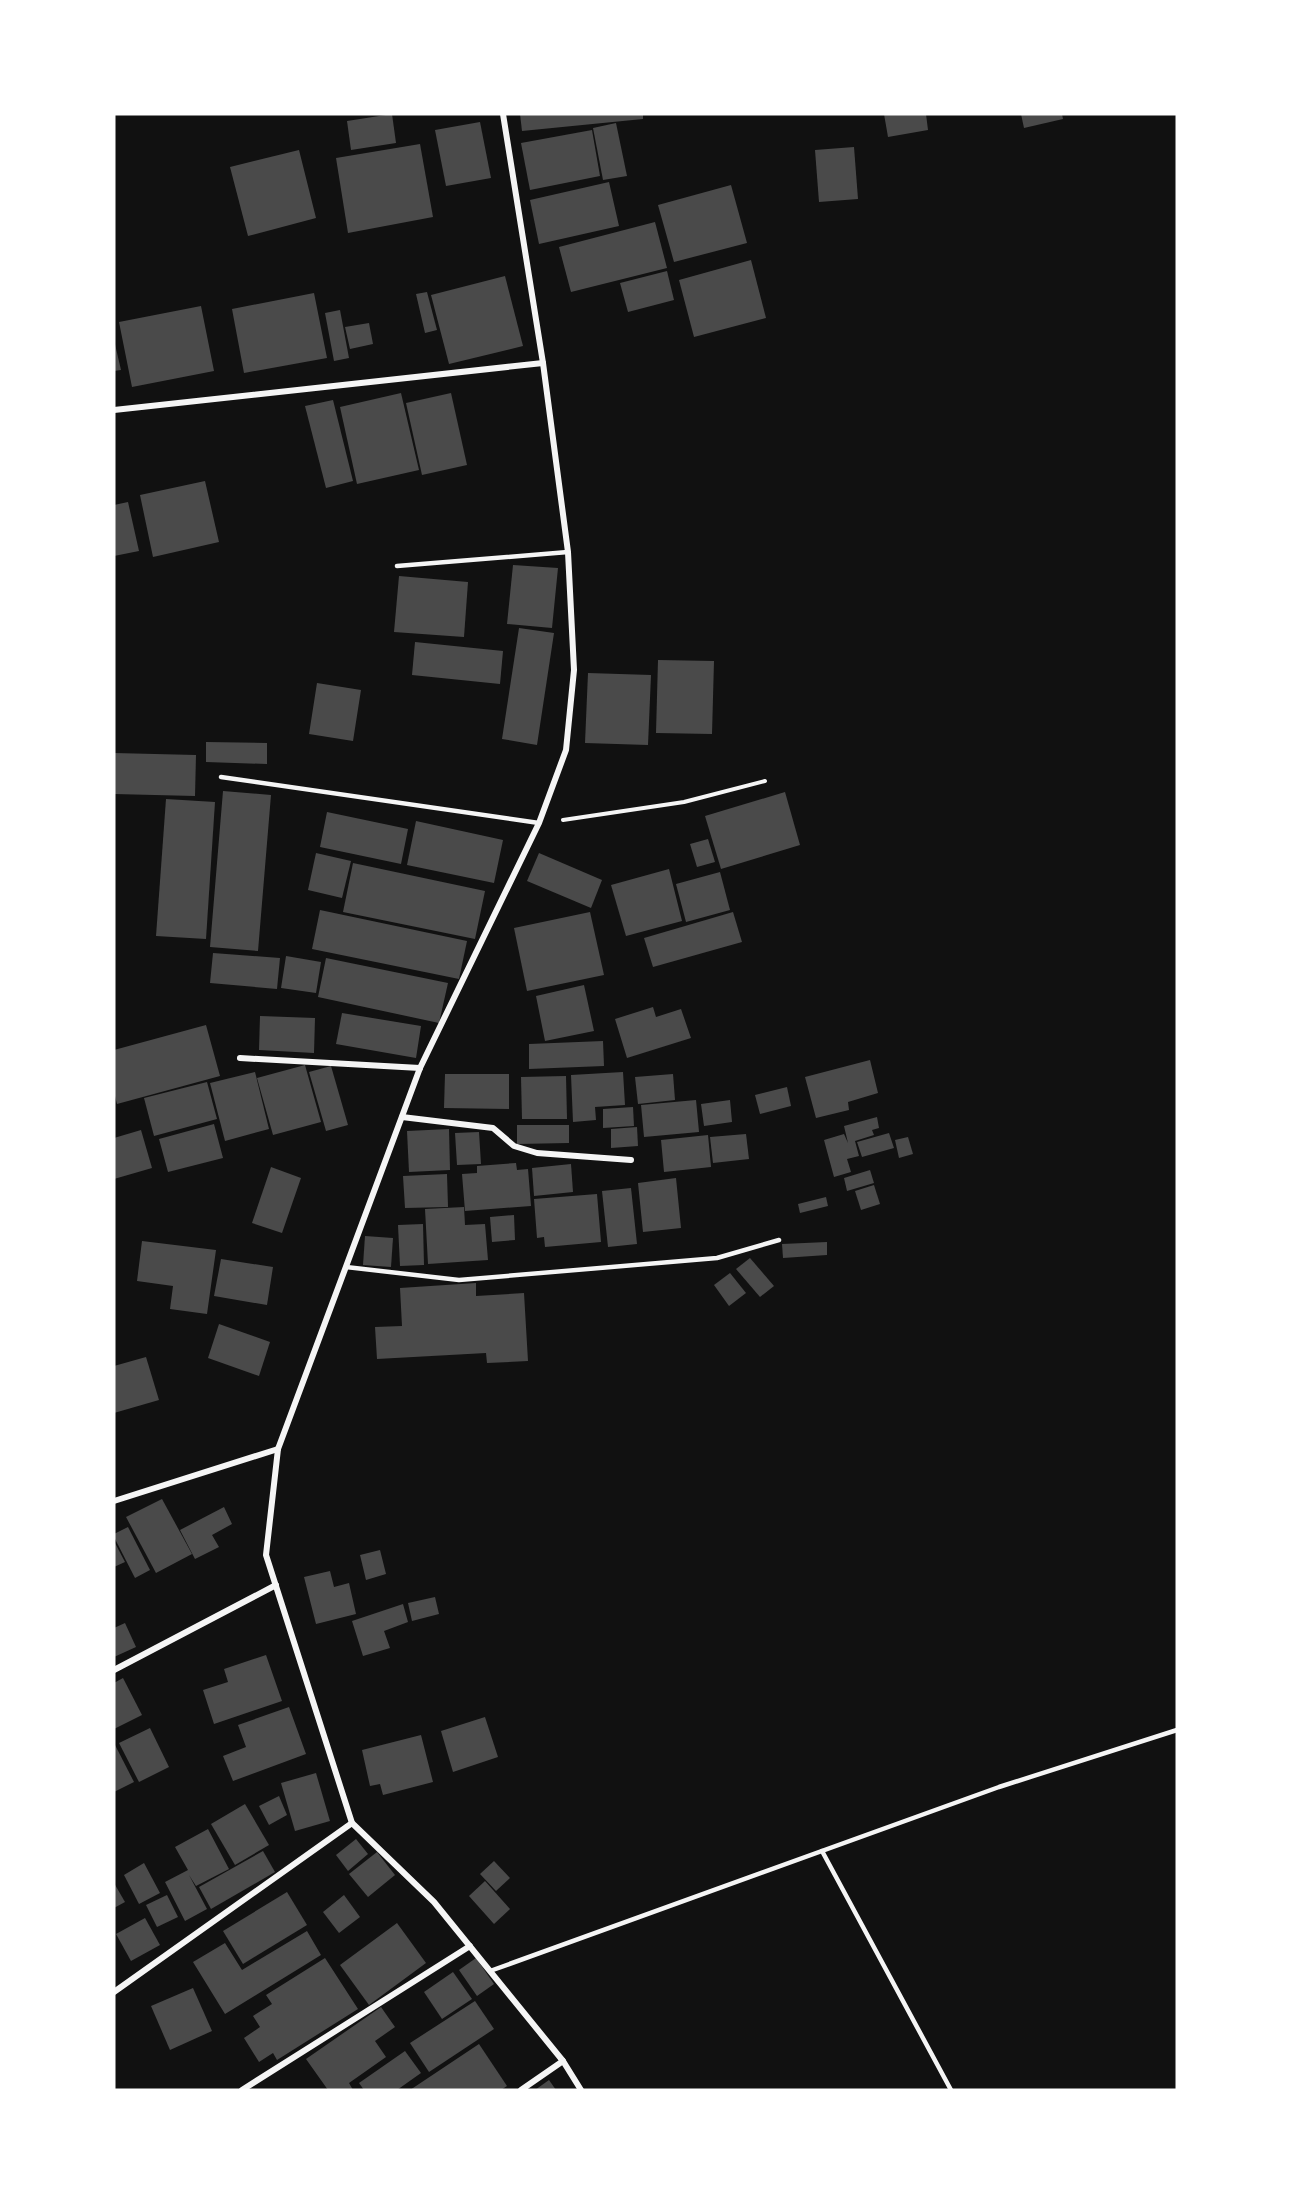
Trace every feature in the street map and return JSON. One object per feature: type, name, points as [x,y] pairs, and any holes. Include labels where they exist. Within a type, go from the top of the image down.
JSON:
[{"type":"street","points":[[503,114],[543,363],[568,552],[574,670],[566,750],[539,823],[420,1068],[278,1449],[266,1555],[352,1823],[434,1902],[563,2061],[581,2090]]},
{"type":"street","points":[[114,410],[543,363]]},
{"type":"street","points":[[240,1058],[420,1068]]},
{"type":"street","points":[[402,1117],[493,1128],[514,1146],[537,1154],[631,1160]]},
{"type":"street","points":[[114,1502],[278,1449]]},
{"type":"street","points":[[114,1670],[276,1585]]},
{"type":"street","points":[[114,1992],[352,1823]]},
{"type":"street","points":[[242,2090],[470,1946]]},
{"type":"street","points":[[521,2090],[563,2061]]},
{"type":"lane","points":[[397,566],[568,552]]},
{"type":"lane","points":[[220,777],[539,823]]},
{"type":"lane","points":[[346,1267],[459,1280],[717,1258],[778,1240]]},
{"type":"lane","points":[[490,1971],[999,1787],[1177,1730]]},
{"type":"lane","points":[[822,1851],[951,2090]]},
{"type":"path","points":[[539,823],[684,802],[765,782]]},
{"type":"building","points":[[392,114],[396,143],[351,150],[347,121]]},
{"type":"building","points":[[520,114],[643,114],[643,119],[522,131]]},
{"type":"building","points":[[884,114],[926,114],[928,130],[888,137]]},
{"type":"building","points":[[1021,114],[1062,114],[1063,119],[1024,128]]},
{"type":"building","points":[[480,122],[491,178],[446,186],[435,130]]},
{"type":"building","points":[[616,123],[627,176],[603,180],[593,128]]},
{"type":"building","points":[[592,130],[600,176],[530,190],[521,143]]},
{"type":"building","points":[[420,144],[433,217],[348,233],[336,158]]},
{"type":"building","points":[[854,147],[858,199],[819,202],[815,150]]},
{"type":"building","points":[[299,150],[316,218],[248,236],[230,167]]},
{"type":"building","points":[[609,182],[619,226],[539,244],[530,200]]},
{"type":"building","points":[[731,185],[747,243],[674,262],[658,205]]},
{"type":"building","points":[[655,222],[667,268],[571,292],[559,247]]},
{"type":"building","points":[[751,260],[766,318],[694,337],[679,280]]},
{"type":"building","points":[[667,271],[674,300],[628,312],[620,283]]},
{"type":"building","points":[[505,276],[523,346],[449,364],[431,295]]},
{"type":"building","points":[[427,292],[437,330],[425,333],[416,294]]},
{"type":"building","points":[[314,293],[327,358],[244,373],[232,309]]},
{"type":"building","points":[[201,306],[214,371],[132,387],[119,322]]},
{"type":"building","points":[[340,310],[349,358],[334,361],[325,313]]},
{"type":"building","points":[[369,323],[373,344],[350,349],[345,327]]},
{"type":"building","points":[[114,340],[121,370],[114,371]]},
{"type":"building","points":[[401,393],[419,470],[357,484],[340,407]]},
{"type":"building","points":[[451,393],[467,465],[422,475],[406,403]]},
{"type":"building","points":[[333,400],[353,481],[326,488],[305,406]]},
{"type":"building","points":[[205,481],[219,542],[153,557],[140,495]]},
{"type":"building","points":[[128,502],[139,551],[114,556],[114,505]]},
{"type":"building","points":[[513,565],[558,568],[552,628],[507,624]]},
{"type":"building","points":[[399,576],[468,582],[464,637],[394,632]]},
{"type":"building","points":[[519,628],[554,633],[537,745],[502,739]]},
{"type":"building","points":[[415,642],[503,651],[500,684],[412,675]]},
{"type":"building","points":[[658,660],[714,661],[712,734],[656,733]]},
{"type":"building","points":[[588,673],[651,675],[648,745],[585,743]]},
{"type":"building","points":[[317,683],[361,690],[353,741],[309,734]]},
{"type":"building","points":[[206,742],[267,743],[267,764],[206,762]]},
{"type":"building","points":[[114,753],[196,755],[195,796],[114,794]]},
{"type":"building","points":[[223,791],[271,795],[258,951],[210,947]]},
{"type":"building","points":[[785,792],[800,845],[721,869],[705,816]]},
{"type":"building","points":[[166,799],[215,802],[206,939],[156,936]]},
{"type":"building","points":[[327,812],[408,829],[401,864],[320,847]]},
{"type":"building","points":[[416,821],[503,840],[494,883],[407,865]]},
{"type":"building","points":[[708,839],[715,862],[697,867],[690,844]]},
{"type":"building","points":[[316,853],[351,861],[342,898],[308,890]]},
{"type":"building","points":[[539,853],[602,880],[591,908],[527,881]]},
{"type":"building","points":[[353,863],[485,891],[475,939],[343,912]]},
{"type":"building","points":[[669,869],[682,921],[626,936],[611,885]]},
{"type":"building","points":[[720,872],[730,910],[686,922],[676,884]]},
{"type":"building","points":[[320,910],[467,941],[459,979],[312,949]]},
{"type":"building","points":[[590,912],[604,975],[527,991],[514,928]]},
{"type":"building","points":[[733,912],[742,942],[653,967],[644,938]]},
{"type":"building","points":[[213,953],[280,958],[277,989],[210,983]]},
{"type":"building","points":[[286,956],[321,962],[316,993],[281,988]]},
{"type":"building","points":[[326,958],[448,983],[439,1023],[318,997]]},
{"type":"building","points":[[584,985],[594,1031],[545,1041],[536,996]]},
{"type":"building","points":[[653,1007],[656,1017],[681,1009],[691,1038],[627,1058],[615,1019]]},
{"type":"building","points":[[342,1013],[421,1026],[416,1058],[336,1044]]},
{"type":"building","points":[[260,1016],[315,1018],[314,1053],[259,1050]]},
{"type":"building","points":[[206,1025],[220,1076],[117,1104],[114,1092],[114,1050]]},
{"type":"building","points":[[603,1041],[604,1066],[529,1069],[529,1044]]},
{"type":"building","points":[[870,1060],[878,1093],[848,1102],[849,1110],[816,1118],[805,1077]]},
{"type":"building","points":[[305,1065],[321,1122],[273,1135],[257,1078]]},
{"type":"building","points":[[331,1066],[348,1125],[326,1131],[309,1072]]},
{"type":"building","points":[[255,1072],[269,1129],[225,1141],[210,1083]]},
{"type":"building","points":[[623,1072],[625,1105],[595,1107],[596,1120],[573,1122],[571,1075]]},
{"type":"building","points":[[445,1074],[509,1074],[509,1109],[444,1108]]},
{"type":"building","points":[[673,1074],[675,1100],[638,1104],[635,1077]]},
{"type":"building","points":[[566,1076],[567,1119],[522,1119],[521,1077]]},
{"type":"building","points":[[207,1082],[217,1119],[154,1136],[144,1098]]},
{"type":"building","points":[[787,1087],[791,1106],[760,1114],[755,1095]]},
{"type":"building","points":[[696,1100],[699,1132],[644,1137],[641,1105]]},
{"type":"building","points":[[730,1100],[732,1122],[704,1126],[701,1104]]},
{"type":"building","points":[[633,1107],[634,1126],[603,1128],[603,1109]]},
{"type":"building","points":[[877,1117],[879,1128],[872,1130],[874,1135],[855,1141],[859,1156],[847,1159],[851,1172],[834,1177],[824,1140],[844,1134],[848,1143],[844,1126]]},
{"type":"building","points":[[214,1124],[223,1158],[168,1172],[159,1139]]},
{"type":"building","points":[[517,1125],[569,1125],[569,1143],[517,1144]]},
{"type":"building","points":[[637,1127],[638,1146],[611,1148],[611,1129]]},
{"type":"building","points":[[449,1129],[450,1170],[409,1172],[407,1131]]},
{"type":"building","points":[[141,1130],[152,1168],[114,1179],[114,1138]]},
{"type":"building","points":[[479,1132],[481,1164],[457,1165],[455,1133]]},
{"type":"building","points":[[889,1133],[894,1148],[862,1157],[857,1142]]},
{"type":"building","points":[[746,1134],[749,1159],[713,1163],[710,1137]]},
{"type":"building","points":[[708,1135],[711,1167],[664,1172],[661,1140]]},
{"type":"building","points":[[908,1137],[913,1154],[899,1158],[895,1140]]},
{"type":"building","points":[[516,1163],[517,1170],[528,1169],[531,1206],[465,1211],[462,1174],[477,1173],[477,1166]]},
{"type":"building","points":[[571,1164],[573,1192],[534,1196],[532,1168]]},
{"type":"building","points":[[271,1167],[301,1178],[282,1233],[252,1223]]},
{"type":"building","points":[[870,1170],[874,1183],[847,1191],[844,1178]]},
{"type":"building","points":[[447,1174],[448,1207],[405,1208],[403,1176]]},
{"type":"building","points":[[676,1178],[681,1228],[643,1232],[638,1183]]},
{"type":"building","points":[[874,1185],[880,1204],[861,1210],[855,1191]]},
{"type":"building","points":[[631,1188],[637,1244],[608,1247],[602,1191]]},
{"type":"building","points":[[597,1194],[601,1242],[545,1247],[544,1237],[537,1238],[534,1199]]},
{"type":"building","points":[[826,1197],[828,1206],[800,1213],[798,1204]]},
{"type":"building","points":[[464,1207],[465,1225],[485,1224],[488,1260],[428,1264],[425,1209]]},
{"type":"building","points":[[514,1215],[515,1240],[492,1242],[490,1217]]},
{"type":"building","points":[[423,1224],[424,1265],[400,1266],[398,1225]]},
{"type":"building","points":[[365,1236],[393,1238],[391,1267],[363,1265]]},
{"type":"building","points":[[142,1241],[216,1250],[207,1314],[170,1309],[173,1286],[137,1281]]},
{"type":"building","points":[[827,1242],[827,1255],[783,1258],[782,1244]]},
{"type":"building","points":[[750,1258],[774,1286],[760,1297],[736,1269]]},
{"type":"building","points":[[221,1259],[273,1267],[267,1305],[214,1296]]},
{"type":"building","points":[[730,1273],[746,1293],[729,1306],[714,1285]]},
{"type":"building","points":[[476,1283],[476,1296],[524,1293],[528,1361],[487,1363],[486,1353],[377,1359],[375,1327],[402,1326],[400,1288]]},
{"type":"building","points":[[219,1324],[270,1342],[259,1376],[208,1358]]},
{"type":"building","points":[[146,1357],[159,1400],[114,1413],[114,1366]]},
{"type":"building","points":[[162,1499],[192,1554],[156,1573],[126,1517]]},
{"type":"building","points":[[224,1507],[232,1524],[212,1535],[219,1547],[195,1559],[180,1530]]},
{"type":"building","points":[[128,1527],[150,1570],[135,1578],[114,1537],[114,1534]]},
{"type":"building","points":[[114,1541],[125,1562],[114,1567]]},
{"type":"building","points":[[380,1550],[386,1574],[366,1580],[360,1555]]},
{"type":"building","points":[[330,1571],[334,1587],[349,1583],[356,1614],[316,1624],[304,1577]]},
{"type":"building","points":[[435,1597],[439,1614],[412,1621],[408,1603]]},
{"type":"building","points":[[403,1604],[408,1622],[384,1631],[390,1648],[363,1656],[352,1621]]},
{"type":"building","points":[[125,1623],[136,1647],[114,1657],[114,1628]]},
{"type":"building","points":[[266,1655],[282,1701],[214,1724],[203,1690],[228,1682],[224,1669]]},
{"type":"building","points":[[123,1678],[142,1715],[114,1729],[114,1683]]},
{"type":"building","points":[[289,1707],[306,1754],[233,1781],[223,1756],[246,1747],[238,1725]]},
{"type":"building","points":[[485,1717],[498,1757],[453,1772],[441,1731]]},
{"type":"building","points":[[150,1728],[169,1767],[139,1782],[119,1743]]},
{"type":"building","points":[[421,1735],[433,1782],[383,1795],[380,1784],[370,1786],[362,1750]]},
{"type":"building","points":[[114,1743],[134,1782],[114,1792]]},
{"type":"building","points":[[316,1773],[330,1821],[295,1831],[281,1783]]},
{"type":"building","points":[[279,1796],[287,1815],[269,1825],[259,1806]]},
{"type":"building","points":[[245,1804],[269,1845],[235,1865],[211,1824]]},
{"type":"building","points":[[208,1829],[229,1869],[196,1886],[189,1875],[207,1909],[185,1921],[165,1882],[188,1870],[175,1847]]},
{"type":"building","points":[[356,1839],[368,1854],[348,1871],[336,1855]]},
{"type":"building","points":[[263,1851],[275,1872],[211,1909],[199,1887]]},
{"type":"building","points":[[377,1852],[395,1875],[368,1897],[349,1874]]},
{"type":"building","points":[[494,1861],[510,1878],[496,1891],[480,1874]]},
{"type":"building","points":[[144,1863],[160,1893],[139,1904],[124,1875]]},
{"type":"building","points":[[485,1881],[510,1909],[494,1924],[469,1896]]},
{"type":"building","points":[[114,1883],[125,1902],[114,1908]]},
{"type":"building","points":[[287,1892],[307,1925],[243,1964],[223,1931]]},
{"type":"building","points":[[167,1895],[178,1917],[157,1927],[146,1905]]},
{"type":"building","points":[[344,1895],[360,1917],[339,1933],[323,1912]]},
{"type":"building","points":[[145,1918],[160,1945],[131,1961],[116,1934]]},
{"type":"building","points":[[397,1923],[426,1963],[369,2005],[340,1965]]},
{"type":"building","points":[[307,1931],[321,1955],[225,2014],[193,1962],[225,1943],[242,1970]]},
{"type":"building","points":[[325,1958],[358,2009],[277,2060],[273,2053],[259,2062],[244,2038],[260,2027],[253,2016],[272,2004],[266,1995]]},
{"type":"building","points":[[476,1958],[494,1984],[477,1996],[459,1970]]},
{"type":"building","points":[[453,1972],[472,1999],[442,2019],[424,1992]]},
{"type":"building","points":[[193,1988],[212,2031],[170,2050],[151,2006]]},
{"type":"building","points":[[475,2001],[494,2029],[429,2072],[410,2043]]},
{"type":"building","points":[[381,2007],[395,2027],[375,2041],[386,2057],[349,2083],[353,2090],[328,2090],[306,2059]]},
{"type":"building","points":[[479,2044],[507,2086],[501,2090],[410,2090]]},
{"type":"building","points":[[405,2051],[421,2073],[397,2090],[364,2090],[359,2083]]},
{"type":"building","points":[[549,2080],[556,2090],[535,2090]]}]
